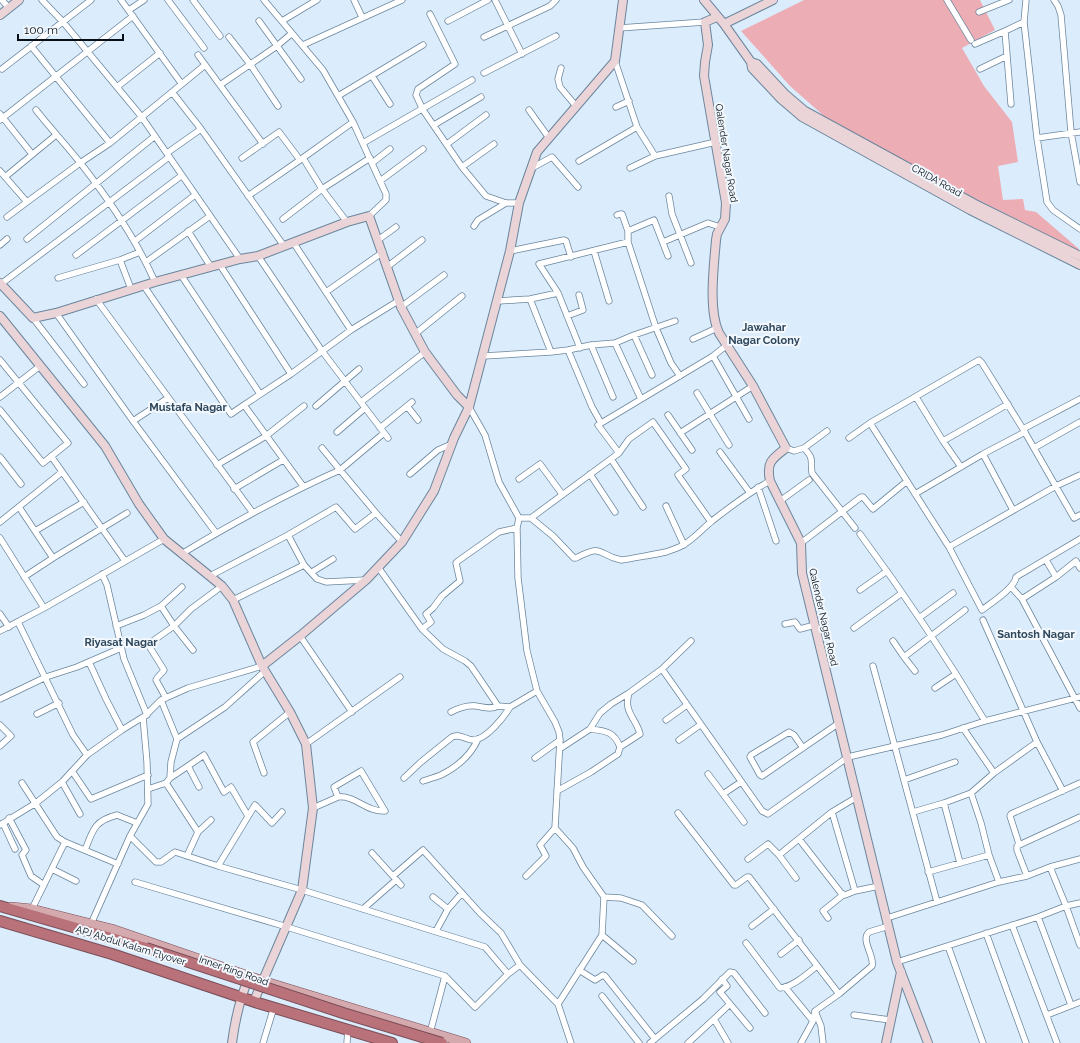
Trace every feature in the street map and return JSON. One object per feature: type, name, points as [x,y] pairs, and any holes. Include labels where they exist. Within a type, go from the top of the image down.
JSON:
[{"type":"highway","name":"APJ Abdul Kalam Flyover","points":[[1,905],[146,948],[343,1013],[442,1043]]},
{"type":"highway","points":[[0,921],[112,954],[241,997],[392,1043]]},
{"type":"main road","name":"Inner Ring Road","points":[[1,905],[32,909],[126,934],[263,981],[466,1043]]},
{"type":"street","points":[[2,0],[9,8]]},
{"type":"street","points":[[0,15],[19,0]]},
{"type":"street","points":[[42,0],[63,22],[141,116],[240,259]]},
{"type":"street","points":[[2,70],[91,0]]},
{"type":"street","points":[[121,0],[181,83]]},
{"type":"street","points":[[129,10],[144,0]]},
{"type":"street","points":[[168,0],[204,48]]},
{"type":"street","points":[[193,0],[220,36]]},
{"type":"street","points":[[33,318],[56,313],[96,299],[155,282],[240,259],[258,256],[347,222],[369,216],[386,200],[386,194],[353,122],[323,70],[303,45],[291,34],[282,20],[264,0]]},
{"type":"street","points":[[282,20],[317,0]]},
{"type":"street","points":[[354,0],[362,17]]},
{"type":"street","points":[[303,45],[402,0]]},
{"type":"street","points":[[448,21],[488,0]]},
{"type":"street","points":[[495,0],[522,54]]},
{"type":"street","points":[[484,38],[550,6],[556,0]]},
{"type":"street","points":[[623,0],[615,61],[637,126],[655,156]]},
{"type":"street","name":"CRIDA Road","points":[[704,0],[724,24],[751,62],[757,64],[785,94],[802,117],[970,210],[1080,265]]},
{"type":"street","points":[[724,24],[773,0]]},
{"type":"street","points":[[947,0],[973,42],[1005,31],[1024,22]]},
{"type":"street","points":[[979,12],[1009,0]]},
{"type":"street","points":[[1026,0],[1024,22],[1037,138],[1047,202],[1080,229]]},
{"type":"street","points":[[1054,0],[1061,15],[1071,132],[1080,182]]},
{"type":"street","points":[[430,14],[455,64],[418,89],[416,95],[423,110],[462,167],[486,196],[506,203],[519,203]]},
{"type":"street","points":[[32,154],[1,117],[134,16]]},
{"type":"street","points":[[619,28],[705,22],[717,16]]},
{"type":"street","points":[[259,21],[301,79]]},
{"type":"street","name":"Qalender Nagar Road","points":[[705,22],[708,45],[704,76],[726,203],[725,219],[720,227],[716,240],[713,281],[714,307],[717,328],[753,386],[786,448],[769,463],[768,474],[770,481],[801,543],[802,573],[840,723],[897,962],[928,1043]]},
{"type":"street","points":[[1005,31],[1011,104]]},
{"type":"street","points":[[220,85],[291,34]]},
{"type":"street","points":[[484,73],[556,36]]},
{"type":"street","points":[[229,37],[250,64],[278,106]]},
{"type":"street","points":[[338,96],[424,45]]},
{"type":"street","points":[[31,46],[110,143]]},
{"type":"street","points":[[117,87],[160,53]]},
{"type":"street","points":[[198,55],[263,144]]},
{"type":"street","points":[[980,69],[1007,56]]},
{"type":"street","points":[[177,739],[225,707],[263,669],[366,580],[402,542],[434,491],[452,444],[469,408],[510,251],[519,203],[532,168],[536,152],[615,61]]},
{"type":"street","points":[[7,218],[80,163],[110,143],[181,83],[205,65]]},
{"type":"street","points":[[561,68],[558,79],[560,87],[576,106]]},
{"type":"street","points":[[372,76],[390,104]]},
{"type":"street","points":[[363,143],[417,111],[423,110],[472,80]]},
{"type":"street","points":[[172,92],[201,129],[284,246]]},
{"type":"street","points":[[434,125],[481,97]]},
{"type":"street","points":[[616,107],[629,101]]},
{"type":"street","name":"CRIDA Road","points":[[791,103],[975,204],[1080,256]]},
{"type":"street","points":[[36,110],[96,183],[135,241],[155,282]]},
{"type":"street","points":[[529,110],[549,138]]},
{"type":"street","points":[[447,144],[486,115]]},
{"type":"street","points":[[248,196],[353,122]]},
{"type":"street","points":[[579,161],[637,126]]},
{"type":"street","points":[[84,384],[33,318],[0,283],[109,202],[201,129]]},
{"type":"street","points":[[242,158],[279,132],[302,159],[347,222]]},
{"type":"street","points":[[1037,138],[1071,132],[1080,132]]},
{"type":"street","points":[[5,177],[56,135]]},
{"type":"street","points":[[27,239],[155,136]]},
{"type":"street","points":[[630,168],[655,156],[716,142]]},
{"type":"street","points":[[462,167],[494,144]]},
{"type":"street","points":[[283,219],[322,189],[390,149]]},
{"type":"street","points":[[380,181],[423,149]]},
{"type":"street","points":[[532,168],[552,157],[578,187]]},
{"type":"street","points":[[0,171],[27,202]]},
{"type":"street","points":[[76,255],[182,176]]},
{"type":"street","points":[[135,241],[195,195]]},
{"type":"street","points":[[669,196],[672,214],[691,263]]},
{"type":"street","points":[[474,226],[478,220],[506,203]]},
{"type":"street","points":[[617,215],[622,214],[628,231],[628,242],[656,328],[671,363],[680,376]]},
{"type":"street","points":[[146,262],[210,216]]},
{"type":"street","points":[[369,216],[383,252],[400,304],[425,352],[457,395],[469,408],[485,435],[499,482],[519,518],[517,528],[518,578],[528,651],[537,691],[555,722],[559,732],[561,748],[555,828],[540,845],[546,856],[526,876]]},
{"type":"street","points":[[628,231],[654,220],[668,256]]},
{"type":"street","points":[[663,242],[708,224],[720,227]]},
{"type":"street","points":[[378,240],[396,226]]},
{"type":"street","points":[[188,231],[211,267]]},
{"type":"street","points":[[0,245],[7,239]]},
{"type":"street","points":[[387,267],[422,240]]},
{"type":"street","points":[[510,251],[564,240],[566,241],[571,257]]},
{"type":"street","points":[[293,242],[352,330]]},
{"type":"street","points":[[580,348],[558,293],[539,264],[628,242]]},
{"type":"street","points":[[594,251],[609,300]]},
{"type":"street","points":[[58,278],[120,260],[140,252]]},
{"type":"street","points":[[326,292],[383,252]]},
{"type":"street","points":[[183,553],[216,533],[303,486],[340,470],[386,436],[322,351],[258,256]]},
{"type":"street","points":[[120,260],[131,289]]},
{"type":"street","points":[[220,265],[291,374]]},
{"type":"street","points":[[144,286],[231,414],[291,374],[352,330],[400,304],[444,274]]},
{"type":"street","points":[[181,275],[260,394]]},
{"type":"street","points":[[498,300],[530,299],[558,293]]},
{"type":"street","points":[[567,316],[583,310],[579,295]]},
{"type":"street","points":[[415,334],[462,296]]},
{"type":"street","points":[[96,299],[252,513]]},
{"type":"street","points":[[530,299],[550,352]]},
{"type":"street","points":[[56,313],[133,421],[216,533]]},
{"type":"street","points":[[0,316],[105,446],[139,504],[164,539],[222,586],[232,600],[263,669],[290,712],[306,744],[312,808],[302,890],[254,1001]]},
{"type":"street","points":[[483,356],[550,352],[591,345],[615,343],[675,321]]},
{"type":"street","points":[[693,339],[717,328]]},
{"type":"street","points":[[634,335],[652,375]]},
{"type":"street","points":[[615,343],[640,399]]},
{"type":"street","points":[[591,345],[613,398]]},
{"type":"street","points":[[619,453],[598,425],[713,356],[727,345]]},
{"type":"street","points":[[568,350],[592,407],[601,423]]},
{"type":"street","points":[[361,402],[425,352]]},
{"type":"street","points":[[713,356],[749,419]]},
{"type":"street","points":[[0,360],[68,444],[43,463],[0,410]]},
{"type":"street","points":[[849,438],[870,423],[979,360],[982,362],[1008,404],[1074,518],[1080,515]]},
{"type":"street","points":[[0,397],[40,366]]},
{"type":"street","points":[[316,406],[360,369]]},
{"type":"street","points":[[680,433],[753,386]]},
{"type":"street","points":[[696,393],[730,445]]},
{"type":"street","points":[[916,397],[961,468]]},
{"type":"street","points":[[133,421],[168,398]]},
{"type":"street","points":[[915,494],[1080,399]]},
{"type":"street","points":[[380,428],[412,402]]},
{"type":"street","points":[[943,440],[1008,404]]},
{"type":"street","points":[[244,405],[303,486]]},
{"type":"street","points":[[217,465],[266,436],[304,406]]},
{"type":"street","points":[[407,406],[418,420]]},
{"type":"street","points":[[337,432],[365,408]]},
{"type":"street","points":[[668,415],[692,450]]},
{"type":"street","points":[[519,518],[531,518],[619,453],[629,439],[653,422],[686,469],[678,475],[711,522]]},
{"type":"street","points":[[1034,448],[1080,422]]},
{"type":"street","points":[[870,423],[949,547],[982,610],[1011,587],[1016,581],[1016,577],[1080,539]]},
{"type":"street","points":[[786,448],[798,451],[827,431]]},
{"type":"street","points":[[410,474],[438,450],[452,444]]},
{"type":"street","points":[[322,448],[402,542]]},
{"type":"street","points":[[804,448],[812,460],[812,473],[855,528]]},
{"type":"street","points":[[720,452],[750,493]]},
{"type":"street","points":[[983,454],[1013,510]]},
{"type":"street","points":[[51,456],[125,561]]},
{"type":"street","points":[[0,457],[21,484]]},
{"type":"street","points":[[611,459],[642,507]]},
{"type":"street","points":[[234,489],[283,460]]},
{"type":"street","points":[[519,479],[540,464],[562,494]]},
{"type":"street","points":[[0,522],[62,472]]},
{"type":"street","points":[[590,474],[615,512]]},
{"type":"street","points":[[949,547],[1056,486],[1080,475]]},
{"type":"street","points":[[780,501],[809,480]]},
{"type":"street","points":[[531,518],[553,536],[572,557],[576,558],[594,550],[626,560],[664,552],[684,545],[711,522],[758,487],[770,481]]},
{"type":"street","points":[[801,543],[862,497],[873,509],[907,481]]},
{"type":"street","points":[[758,487],[776,541]]},
{"type":"street","points":[[35,531],[84,502]]},
{"type":"street","points":[[210,576],[288,535],[336,506],[355,530],[376,513]]},
{"type":"street","points":[[666,506],[684,545]]},
{"type":"street","points":[[19,507],[53,558]]},
{"type":"street","points":[[24,577],[127,513]]},
{"type":"street","points":[[422,629],[431,622],[426,614],[433,608],[442,596],[460,581],[456,563],[499,532],[517,528]]},
{"type":"street","points":[[860,534],[932,636],[985,721]]},
{"type":"street","points":[[288,535],[304,565],[317,579],[326,582],[366,580]]},
{"type":"street","points":[[0,538],[44,608]]},
{"type":"street","points":[[0,631],[44,608],[164,539]]},
{"type":"street","points":[[312,572],[333,559]]},
{"type":"street","points":[[1046,560],[1056,577]]},
{"type":"street","points":[[1022,600],[1056,577],[1076,560],[1080,568]]},
{"type":"street","points":[[232,600],[304,565]]},
{"type":"street","points":[[378,568],[422,629],[443,649],[472,666],[498,706]]},
{"type":"street","points":[[860,590],[887,571]]},
{"type":"street","points":[[91,924],[130,836],[148,804],[145,716],[121,648],[107,585],[102,574]]},
{"type":"street","points":[[198,832],[168,780],[177,739],[156,680],[164,670],[149,646],[150,643],[174,626],[191,609],[222,586]]},
{"type":"street","points":[[116,626],[144,615],[161,606],[182,587]]},
{"type":"street","points":[[1011,587],[1022,600],[1078,698],[1080,708]]},
{"type":"street","points":[[854,628],[902,593]]},
{"type":"street","points":[[919,618],[953,593]]},
{"type":"street","points":[[161,606],[174,626],[193,650]]},
{"type":"street","points":[[904,657],[965,610]]},
{"type":"street","points":[[0,614],[9,627]]},
{"type":"street","points":[[983,620],[1037,742],[1063,790]]},
{"type":"street","points":[[18,622],[59,703],[73,735],[87,755]]},
{"type":"street","points":[[785,624],[795,622],[800,629],[815,625]]},
{"type":"street","points":[[300,636],[352,712]]},
{"type":"street","points":[[561,748],[590,729],[605,708],[662,669],[691,641]]},
{"type":"street","points":[[893,641],[915,671]]},
{"type":"street","points":[[0,700],[46,677],[89,662],[121,648]]},
{"type":"street","points":[[89,662],[122,730]]},
{"type":"street","points":[[873,666],[896,746],[937,902]]},
{"type":"street","points":[[15,849],[2,824],[9,818],[36,803],[62,782],[87,755],[122,730],[145,716],[164,699],[188,688],[263,669]]},
{"type":"street","points":[[662,669],[762,811],[768,814],[848,757],[942,735],[985,721],[1078,698]]},
{"type":"street","points":[[935,688],[956,674]]},
{"type":"street","points":[[306,744],[400,677]]},
{"type":"street","points":[[404,778],[452,737],[456,735],[469,739],[478,739],[483,737],[504,718],[510,707],[537,691]]},
{"type":"street","points":[[557,791],[591,772],[618,754],[620,747],[640,734],[628,710],[627,700],[629,693]]},
{"type":"street","points":[[37,714],[59,703]]},
{"type":"street","points":[[666,720],[687,705]]},
{"type":"street","points":[[451,712],[459,708],[470,706],[490,709],[498,706],[510,707]]},
{"type":"street","points":[[264,773],[253,742],[290,712]]},
{"type":"street","points":[[803,748],[794,735],[789,732],[751,755],[750,758],[762,776],[840,723]]},
{"type":"street","points":[[0,725],[11,736],[0,746]]},
{"type":"street","points":[[678,740],[700,725]]},
{"type":"street","points":[[963,728],[994,773]]},
{"type":"street","points":[[590,729],[607,731],[612,734],[620,747]]},
{"type":"street","points":[[423,781],[440,775],[460,762],[470,754],[478,739]]},
{"type":"street","points":[[535,758],[560,740]]},
{"type":"street","points":[[913,812],[971,793],[994,773],[1037,742]]},
{"type":"street","points":[[148,789],[168,780],[204,755],[224,792],[231,787],[248,816]]},
{"type":"street","points":[[904,780],[955,762]]},
{"type":"street","points":[[188,766],[199,787]]},
{"type":"street","points":[[72,771],[91,799],[148,775]]},
{"type":"street","points":[[312,808],[338,797],[345,796],[374,810],[385,811],[361,771],[334,787],[338,797]]},
{"type":"street","points":[[708,774],[744,822]]},
{"type":"street","points":[[62,782],[80,814]]},
{"type":"street","points":[[723,794],[741,782]]},
{"type":"street","points":[[22,783],[57,837],[118,864]]},
{"type":"street","points":[[1027,876],[1017,850],[1017,846],[1019,844],[1010,816],[1011,814],[1080,783]]},
{"type":"street","points":[[971,793],[981,823],[988,855],[999,882]]},
{"type":"street","points":[[779,855],[832,812],[857,797]]},
{"type":"street","points":[[944,803],[960,863]]},
{"type":"street","points":[[218,866],[255,805],[272,823],[282,812]]},
{"type":"street","points":[[832,812],[855,891]]},
{"type":"street","points":[[678,813],[734,885],[749,877],[840,994]]},
{"type":"street","points":[[85,850],[94,828],[98,823],[117,815],[138,823]]},
{"type":"street","points":[[1019,844],[1080,817]]},
{"type":"street","points":[[9,818],[26,850],[22,855],[30,874],[44,885]]},
{"type":"street","points":[[187,856],[198,832],[210,820]]},
{"type":"street","points":[[555,828],[573,848],[583,868],[604,897],[602,935],[558,1004]]},
{"type":"street","points":[[130,836],[156,862],[161,862],[175,852],[485,947],[508,974]]},
{"type":"street","points":[[799,839],[843,894]]},
{"type":"street","points":[[32,909],[66,842]]},
{"type":"street","points":[[748,859],[767,844],[770,845],[796,878]]},
{"type":"street","points":[[363,909],[423,850],[462,893],[501,932],[520,965],[558,1004],[571,1043]]},
{"type":"street","points":[[372,853],[401,885]]},
{"type":"street","points":[[928,872],[988,855]]},
{"type":"street","points":[[801,1043],[813,1021],[815,1011],[840,994],[872,966],[873,961],[865,938],[866,934],[869,932],[888,922],[937,902],[999,882],[1027,876],[1050,867],[1080,859]]},
{"type":"street","points":[[1050,867],[1080,946]]},
{"type":"street","points":[[52,869],[76,880]]},
{"type":"street","points":[[134,882],[445,976],[475,1008],[508,974],[520,965]]},
{"type":"street","points":[[828,918],[823,911],[843,894],[879,886]]},
{"type":"street","points":[[436,931],[448,909],[462,893]]},
{"type":"street","points":[[433,897],[448,909]]},
{"type":"street","points":[[604,897],[622,898],[642,905],[672,936]]},
{"type":"street","points":[[897,962],[1038,917],[1066,906],[1080,903]]},
{"type":"street","points":[[752,926],[774,909]]},
{"type":"street","points":[[1038,917],[1071,1005]]},
{"type":"street","points":[[1012,925],[1057,1043]]},
{"type":"street","points":[[986,934],[1026,1043]]},
{"type":"street","points":[[602,935],[633,961]]},
{"type":"street","points":[[781,954],[799,940]]},
{"type":"street","points":[[746,943],[780,988],[800,979],[817,966]]},
{"type":"street","points":[[948,946],[983,1043]]},
{"type":"street","points":[[579,970],[595,980],[603,975],[605,976],[653,1041],[703,999],[730,972],[733,972],[765,1013]]},
{"type":"street","points":[[886,1043],[902,972]]},
{"type":"street","points":[[232,1043],[241,997],[249,976]]},
{"type":"street","points":[[430,1033],[445,976]]},
{"type":"street","points":[[722,979],[727,986],[720,992],[750,1028]]},
{"type":"street","points":[[785,987],[813,1021]]},
{"type":"street","points":[[602,996],[639,1043]]},
{"type":"street","points":[[1047,1015],[1080,1002]]},
{"type":"street","points":[[688,1043],[730,1004]]},
{"type":"street","points":[[264,1043],[274,1007]]},
{"type":"street","points":[[815,1011],[821,1026],[823,1043]]},
{"type":"street","points":[[854,1015],[890,1020]]},
{"type":"street","points":[[714,1019],[728,1043]]},
{"type":"street","points":[[347,1043],[348,1029]]},
{"type":"shaded area","points":[[804,0],[980,0],[995,30],[962,48],[984,86],[1012,122],[1018,162],[998,166],[1003,200],[1023,199],[1025,210],[1036,212],[1079,249],[1079,251],[924,173],[832,123],[790,86],[741,31]]},
{"type":"district","name":"Jawahar Nagar Colony","points":[[764,333]]},
{"type":"district","name":"Mustafa Nagar","points":[[188,407]]},
{"type":"district","name":"Santosh Nagar","points":[[1036,634]]},
{"type":"district","name":"Riyasat Nagar","points":[[121,642]]}]
